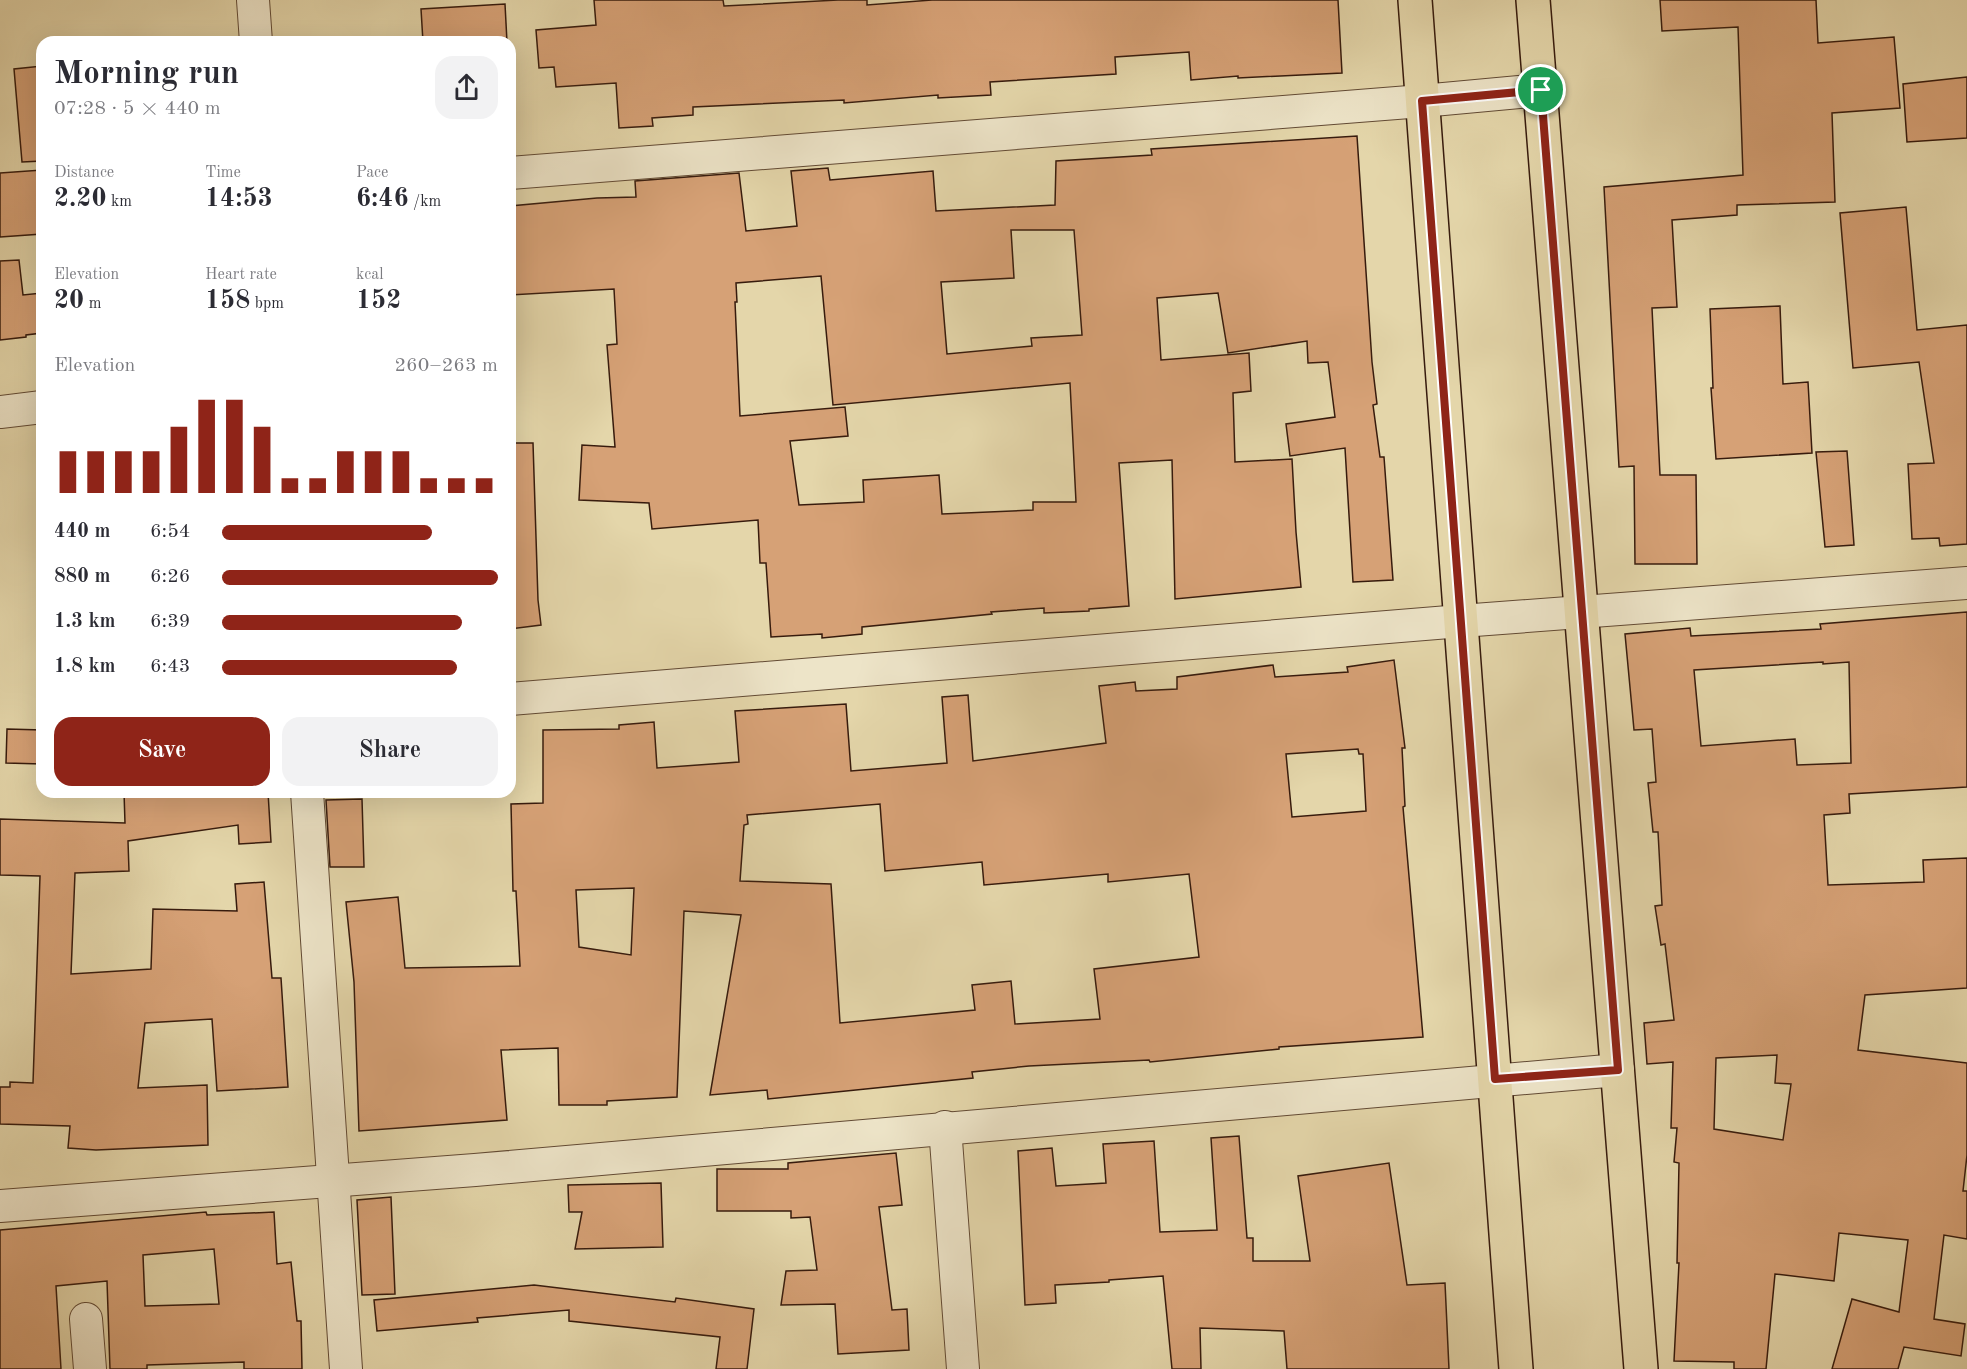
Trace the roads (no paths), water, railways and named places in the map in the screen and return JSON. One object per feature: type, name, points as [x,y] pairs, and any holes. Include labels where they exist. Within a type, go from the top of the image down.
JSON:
[{"type":"main road","points":[[1415,0],[1516,1369]]},
{"type":"main road","points":[[1533,0],[1641,1369]]},
{"type":"street","points":[[253,0],[256,36]]},
{"type":"street","points":[[516,173],[1541,90]]},
{"type":"street","points":[[0,412],[36,408]]},
{"type":"street","points":[[516,699],[1582,611],[1967,583]]},
{"type":"street","points":[[307,798],[346,1369]]},
{"type":"street","points":[[0,1206],[476,1170],[945,1127],[1618,1070]]},
{"type":"street","points":[[945,1127],[963,1369]]},
{"type":"street","points":[[86,1319],[90,1369]]}]
